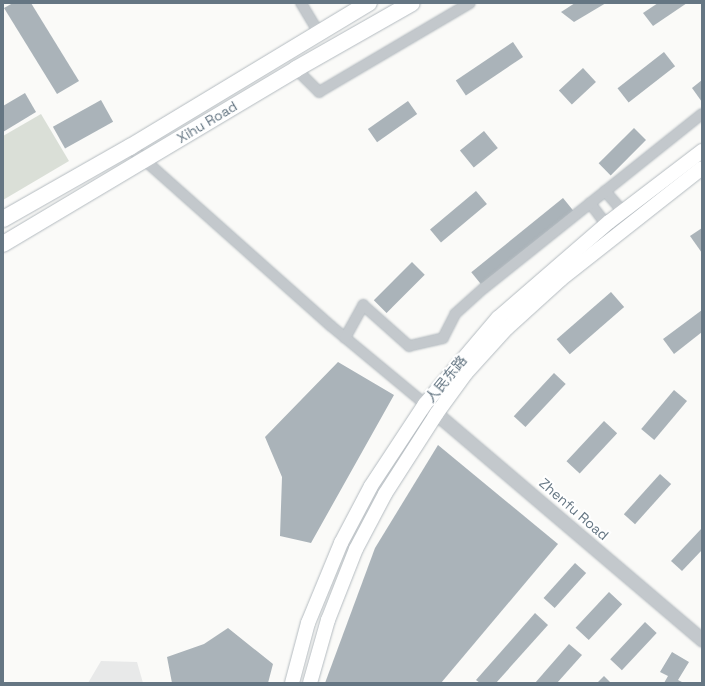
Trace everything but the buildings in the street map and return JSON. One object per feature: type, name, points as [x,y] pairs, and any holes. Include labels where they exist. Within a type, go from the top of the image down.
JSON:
[{"type":"main road","name":"Xihu Road","points":[[3,219],[130,147],[369,3]]},
{"type":"main road","name":"Xihu Road","points":[[3,244],[296,69],[412,3]]},
{"type":"main road","name":"人民东路","points":[[292,683],[308,623],[341,542],[371,486],[425,404],[498,318],[606,224],[702,151]]},
{"type":"main road","name":"人民东路","points":[[310,683],[328,620],[356,549],[385,494],[437,413],[466,373],[507,328],[561,279],[702,168]]},
{"type":"street","points":[[301,3],[319,33]]},
{"type":"street","points":[[296,69],[319,92],[470,3]]},
{"type":"street","points":[[345,338],[363,305],[409,346],[443,338],[455,314],[484,288],[702,114]]},
{"type":"street","points":[[130,147],[345,338],[425,404]]},
{"type":"street","points":[[605,191],[623,212]]},
{"type":"street","points":[[590,203],[606,224]]},
{"type":"street","name":"Zhenfu Road","points":[[425,404],[702,640]]},
{"type":"shaded area","points":[[41,114],[69,161],[3,200],[3,136]]},
{"type":"shaded area","points":[[101,661],[137,662],[143,683],[88,683]]}]
